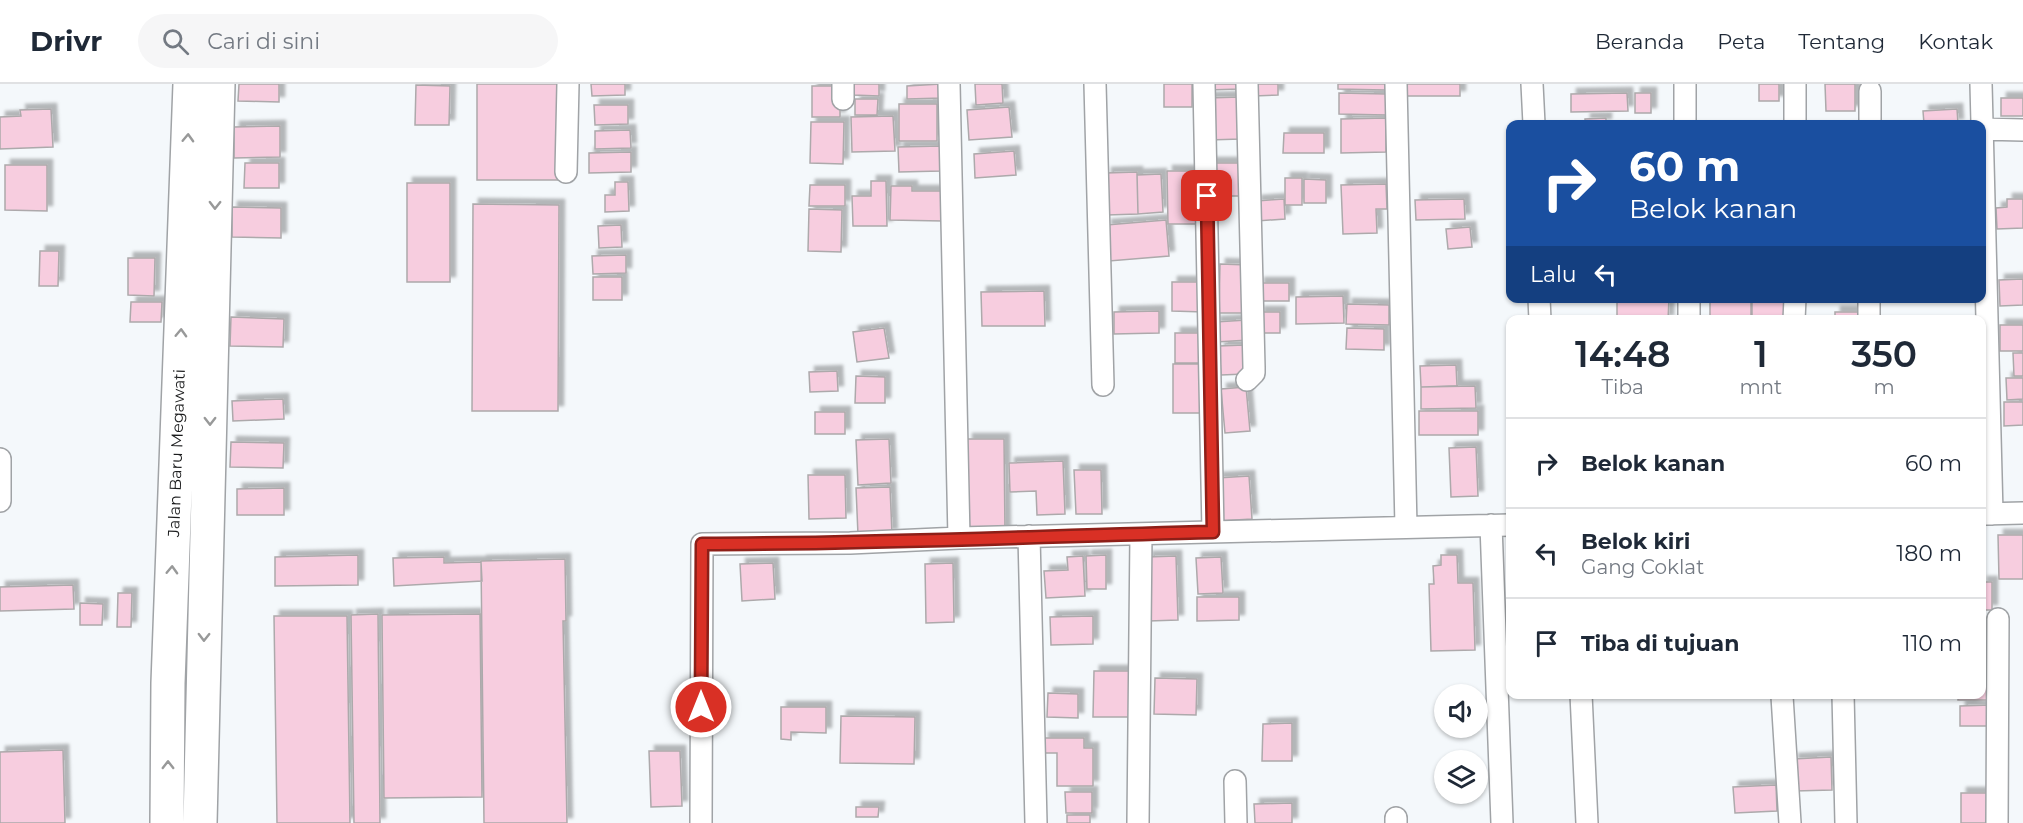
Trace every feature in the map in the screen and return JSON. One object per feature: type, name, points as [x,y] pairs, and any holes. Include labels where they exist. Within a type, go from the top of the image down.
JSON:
[{"type":"highway","name":"Jalan Baru Megawati","points":[[168,823],[168,683],[190,84]]},
{"type":"highway","name":"Jalan Baru Megawati","points":[[200,823],[218,84]]},
{"type":"highway","points":[[178,388],[210,382]]},
{"type":"highway","points":[[175,487],[210,484]]},
{"type":"street","points":[[566,172],[568,84]]},
{"type":"street","points":[[949,84],[959,538]]},
{"type":"street","points":[[1095,84],[1104,385]]},
{"type":"street","points":[[1204,84],[1213,532]]},
{"type":"street","points":[[1246,380],[1254,373],[1247,84]]},
{"type":"street","points":[[1396,84],[1406,527]]},
{"type":"street","points":[[1532,84],[1534,120]]},
{"type":"street","points":[[1685,84],[1685,120]]},
{"type":"street","points":[[1795,84],[1795,120]]},
{"type":"street","points":[[1981,84],[1982,120]]},
{"type":"street","points":[[1870,91],[1870,120]]},
{"type":"street","points":[[1986,129],[2023,130]]},
{"type":"street","points":[[1986,437],[1987,514],[2023,513]]},
{"type":"street","points":[[0,459],[0,501]]},
{"type":"street","points":[[701,823],[702,544],[850,543],[1029,536],[1501,525],[1502,823]]},
{"type":"street","points":[[1138,823],[1141,534]]},
{"type":"street","points":[[1029,536],[1036,823]]},
{"type":"street","points":[[1997,823],[1998,619]]},
{"type":"street","points":[[1581,699],[1587,823]]},
{"type":"street","points":[[1782,699],[1790,823]]},
{"type":"street","points":[[1843,699],[1846,823]]},
{"type":"street","points":[[1235,781],[1236,823]]},
{"type":"building","points":[[239,84],[279,84],[279,102],[238,101]]},
{"type":"building","points":[[477,84],[562,84],[561,180],[477,180]]},
{"type":"building","points":[[591,84],[625,84],[625,95],[592,96]]},
{"type":"building","points":[[853,84],[879,84],[879,96],[853,95]]},
{"type":"building","points":[[941,84],[942,98],[907,99],[907,86]]},
{"type":"building","points":[[975,84],[1002,84],[1003,103],[976,105]]},
{"type":"building","points":[[1164,84],[1192,84],[1192,107],[1164,107]]},
{"type":"building","points":[[1207,84],[1240,84],[1240,89],[1207,90]]},
{"type":"building","points":[[1254,84],[1278,84],[1278,95],[1254,96]]},
{"type":"building","points":[[1338,84],[1385,84],[1385,90],[1338,89]]},
{"type":"building","points":[[1404,84],[1460,84],[1460,96],[1404,96]]},
{"type":"building","points":[[1759,84],[1779,84],[1779,101],[1759,101]]},
{"type":"building","points":[[1825,84],[1855,84],[1855,111],[1826,111]]},
{"type":"building","points":[[416,85],[450,86],[449,125],[415,125]]},
{"type":"building","points":[[812,86],[840,86],[840,117],[812,117]]},
{"type":"building","points":[[1339,93],[1386,94],[1386,115],[1339,114]]},
{"type":"building","points":[[1627,93],[1628,111],[1571,112],[1571,94]]},
{"type":"building","points":[[1635,93],[1651,93],[1651,113],[1635,113]]},
{"type":"building","points":[[1240,97],[1241,139],[1208,140],[1207,98]]},
{"type":"building","points":[[2001,98],[2023,98],[2023,116],[2001,116]]},
{"type":"building","points":[[855,99],[878,99],[877,115],[855,115]]},
{"type":"building","points":[[899,104],[937,104],[937,141],[899,141]]},
{"type":"building","points":[[594,105],[628,105],[628,124],[595,125]]},
{"type":"building","points":[[1009,107],[1012,137],[969,140],[967,110]]},
{"type":"building","points":[[51,109],[53,147],[0,149],[0,117],[21,116],[20,110]]},
{"type":"building","points":[[1957,109],[1958,120],[1924,120],[1923,111]]},
{"type":"building","points":[[893,116],[895,151],[852,152],[851,117]]},
{"type":"building","points":[[1386,118],[1386,152],[1341,153],[1341,119]]},
{"type":"building","points":[[1606,118],[1606,120],[1585,120]]},
{"type":"building","points":[[811,122],[844,122],[843,164],[810,163]]},
{"type":"building","points":[[280,126],[280,157],[234,158],[234,127]]},
{"type":"building","points":[[630,130],[631,148],[595,149],[595,131]]},
{"type":"building","points":[[1284,133],[1324,133],[1324,153],[1283,153]]},
{"type":"building","points":[[941,146],[941,171],[899,172],[898,147]]},
{"type":"building","points":[[1014,151],[1016,175],[975,178],[974,154]]},
{"type":"building","points":[[631,152],[631,172],[589,173],[589,153]]},
{"type":"building","points":[[245,163],[279,163],[279,188],[244,188]]},
{"type":"building","points":[[1208,163],[1242,163],[1242,196],[1208,196]]},
{"type":"building","points":[[5,165],[47,165],[47,211],[5,210]]},
{"type":"building","points":[[1167,171],[1194,171],[1196,224],[1168,224]]},
{"type":"building","points":[[1137,172],[1138,214],[1107,215],[1106,173]]},
{"type":"building","points":[[1161,174],[1163,212],[1138,214],[1137,175]]},
{"type":"building","points":[[1285,178],[1302,178],[1302,205],[1285,205]]},
{"type":"building","points":[[1304,179],[1326,180],[1326,203],[1304,203]]},
{"type":"building","points":[[871,181],[886,181],[887,226],[853,226],[852,196],[871,196]]},
{"type":"building","points":[[615,182],[628,182],[629,211],[605,212],[605,195],[615,195]]},
{"type":"building","points":[[407,183],[450,183],[450,282],[407,282]]},
{"type":"building","points":[[1386,184],[1387,209],[1376,209],[1377,233],[1343,234],[1341,185]]},
{"type":"building","points":[[810,185],[845,185],[845,206],[809,206]]},
{"type":"building","points":[[891,186],[912,186],[912,191],[943,191],[942,221],[890,220]]},
{"type":"building","points":[[1284,199],[1285,219],[1257,221],[1256,201]]},
{"type":"building","points":[[1464,199],[1465,219],[1416,220],[1415,200]]},
{"type":"building","points":[[2007,199],[2023,199],[2023,228],[1997,229],[1996,208],[2007,207]]},
{"type":"building","points":[[473,204],[559,205],[558,411],[472,411]]},
{"type":"building","points":[[232,207],[281,208],[281,238],[232,237]]},
{"type":"building","points":[[809,209],[842,210],[841,252],[808,251]]},
{"type":"building","points":[[1166,220],[1169,256],[1109,261],[1106,225]]},
{"type":"building","points":[[621,225],[622,247],[599,248],[598,226]]},
{"type":"building","points":[[1470,227],[1472,247],[1448,249],[1446,229]]},
{"type":"building","points":[[40,251],[59,251],[58,286],[39,286]]},
{"type":"building","points":[[626,255],[626,273],[593,274],[592,256]]},
{"type":"building","points":[[128,258],[155,258],[154,296],[128,295]]},
{"type":"building","points":[[1220,264],[1248,265],[1247,313],[1219,313]]},
{"type":"building","points":[[593,277],[622,277],[622,300],[593,300]]},
{"type":"building","points":[[2023,279],[2023,305],[2000,306],[1999,280]]},
{"type":"building","points":[[1172,282],[1204,282],[1204,312],[1172,311]]},
{"type":"building","points":[[1259,283],[1289,283],[1289,301],[1259,301]]},
{"type":"building","points":[[1044,291],[1045,326],[982,326],[981,292]]},
{"type":"building","points":[[1343,296],[1344,323],[1296,324],[1296,297]]},
{"type":"building","points":[[131,302],[162,302],[161,322],[130,322]]},
{"type":"building","points":[[1617,303],[1669,303],[1668,315],[1617,315]]},
{"type":"building","points":[[1710,303],[1751,303],[1751,315],[1710,315]]},
{"type":"building","points":[[1752,303],[1787,303],[1787,315],[1752,315]]},
{"type":"building","points":[[1347,304],[1389,305],[1389,325],[1346,324]]},
{"type":"building","points":[[1159,311],[1159,333],[1114,334],[1114,312]]},
{"type":"building","points":[[1259,312],[1280,312],[1280,333],[1259,333]]},
{"type":"building","points":[[1835,312],[1859,312],[1859,315],[1835,315]]},
{"type":"building","points":[[231,317],[284,319],[283,347],[230,346]]},
{"type":"building","points":[[1247,320],[1249,340],[1216,342],[1215,322]]},
{"type":"building","points":[[2000,325],[2023,325],[2023,351],[2000,351]]},
{"type":"building","points":[[884,328],[889,358],[857,362],[853,332]]},
{"type":"building","points":[[1347,328],[1384,329],[1384,350],[1346,349]]},
{"type":"building","points":[[1175,333],[1204,333],[1204,363],[1175,363]]},
{"type":"building","points":[[1244,345],[1245,374],[1221,375],[1219,346]]},
{"type":"building","points":[[2013,353],[2023,353],[2023,376],[2014,376]]},
{"type":"building","points":[[1173,364],[1204,364],[1204,413],[1173,413]]},
{"type":"building","points":[[1456,365],[1457,386],[1421,387],[1420,366]]},
{"type":"building","points":[[837,371],[838,391],[810,392],[809,372]]},
{"type":"building","points":[[856,376],[885,377],[885,403],[855,403]]},
{"type":"building","points":[[2006,378],[2023,378],[2023,399],[2007,400]]},
{"type":"building","points":[[1475,386],[1476,408],[1421,409],[1421,387]]},
{"type":"building","points":[[1246,387],[1250,431],[1225,433],[1221,389]]},
{"type":"building","points":[[283,399],[284,419],[233,421],[232,401]]},
{"type":"building","points":[[2004,402],[2023,402],[2023,425],[2004,426]]},
{"type":"building","points":[[1419,411],[1478,411],[1478,435],[1419,435]]},
{"type":"building","points":[[815,412],[845,412],[845,434],[815,434]]},
{"type":"building","points":[[889,439],[891,483],[858,485],[856,440]]},
{"type":"building","points":[[967,439],[1004,439],[1005,533],[969,533]]},
{"type":"building","points":[[231,442],[284,443],[283,468],[230,467]]},
{"type":"building","points":[[1476,447],[1478,496],[1451,497],[1449,448]]},
{"type":"building","points":[[1063,461],[1065,514],[1037,515],[1036,491],[1010,492],[1009,463]]},
{"type":"building","points":[[1074,470],[1101,470],[1102,514],[1076,514]]},
{"type":"building","points":[[808,475],[845,475],[846,518],[809,519]]},
{"type":"building","points":[[1249,476],[1252,519],[1219,521],[1217,478]]},
{"type":"building","points":[[890,487],[892,534],[858,535],[856,488]]},
{"type":"building","points":[[284,488],[284,515],[237,515],[237,489]]},
{"type":"building","points":[[1998,535],[2023,535],[2023,579],[1999,579]]},
{"type":"building","points":[[358,555],[358,585],[275,586],[275,557]]},
{"type":"building","points":[[1106,555],[1106,589],[1087,589],[1086,556]]},
{"type":"building","points":[[1441,555],[1457,555],[1458,583],[1473,583],[1475,650],[1431,651],[1429,584],[1434,584],[1433,566],[1441,565]]},
{"type":"building","points":[[1083,556],[1085,596],[1046,598],[1044,571],[1068,570],[1067,557]]},
{"type":"building","points":[[1176,556],[1178,620],[1149,621],[1147,557]]},
{"type":"building","points":[[444,557],[444,563],[481,562],[482,581],[394,586],[393,558]]},
{"type":"building","points":[[1221,557],[1223,593],[1198,594],[1196,558]]},
{"type":"building","points":[[565,559],[566,621],[563,621],[567,823],[484,823],[481,561]]},
{"type":"building","points":[[773,563],[775,599],[742,601],[740,564]]},
{"type":"building","points":[[953,563],[954,622],[926,623],[925,564]]},
{"type":"building","points":[[1986,582],[1992,582],[1992,610],[1986,610]]},
{"type":"building","points":[[73,585],[74,609],[0,611],[0,587]]},
{"type":"building","points":[[118,593],[132,593],[131,627],[117,627]]},
{"type":"building","points":[[1197,597],[1239,597],[1239,620],[1197,621]]},
{"type":"building","points":[[80,603],[103,604],[102,625],[80,625]]},
{"type":"building","points":[[378,614],[380,823],[354,823],[351,615]]},
{"type":"building","points":[[480,614],[482,797],[384,798],[382,615]]},
{"type":"building","points":[[274,616],[347,616],[350,823],[277,823]]},
{"type":"building","points":[[1093,616],[1093,644],[1051,645],[1050,617]]},
{"type":"building","points":[[1992,652],[1992,700],[1958,700],[1986,699],[1986,653]]},
{"type":"building","points":[[1094,671],[1132,671],[1131,717],[1093,717]]},
{"type":"building","points":[[1155,678],[1197,679],[1196,715],[1154,714]]},
{"type":"building","points":[[1048,693],[1078,694],[1078,718],[1047,717]]},
{"type":"building","points":[[1991,705],[1991,726],[1960,726],[1960,706]]},
{"type":"building","points":[[781,707],[826,707],[826,733],[791,732],[791,740],[781,739]]},
{"type":"building","points":[[841,716],[915,717],[914,764],[840,763]]},
{"type":"building","points":[[1292,723],[1292,761],[1262,761],[1263,724]]},
{"type":"building","points":[[1043,738],[1084,738],[1084,748],[1093,748],[1093,786],[1057,786],[1057,753],[1044,753]]},
{"type":"building","points":[[63,750],[65,823],[0,823],[0,752]]},
{"type":"building","points":[[649,751],[680,751],[682,806],[651,807]]},
{"type":"building","points":[[1831,757],[1832,790],[1795,791],[1793,759]]},
{"type":"building","points":[[1776,785],[1777,811],[1735,813],[1733,787]]},
{"type":"building","points":[[1065,792],[1092,792],[1092,813],[1066,813]]},
{"type":"building","points":[[1961,793],[1988,793],[1989,823],[1961,823]]},
{"type":"building","points":[[1292,803],[1292,823],[1255,823],[1254,804]]},
{"type":"building","points":[[856,807],[879,807],[878,817],[856,817]]},
{"type":"building","points":[[1067,815],[1090,815],[1090,823],[1067,823]]},
{"type":"route","points":[[701,707],[702,544],[850,543],[1213,532],[1207,196]]}]
